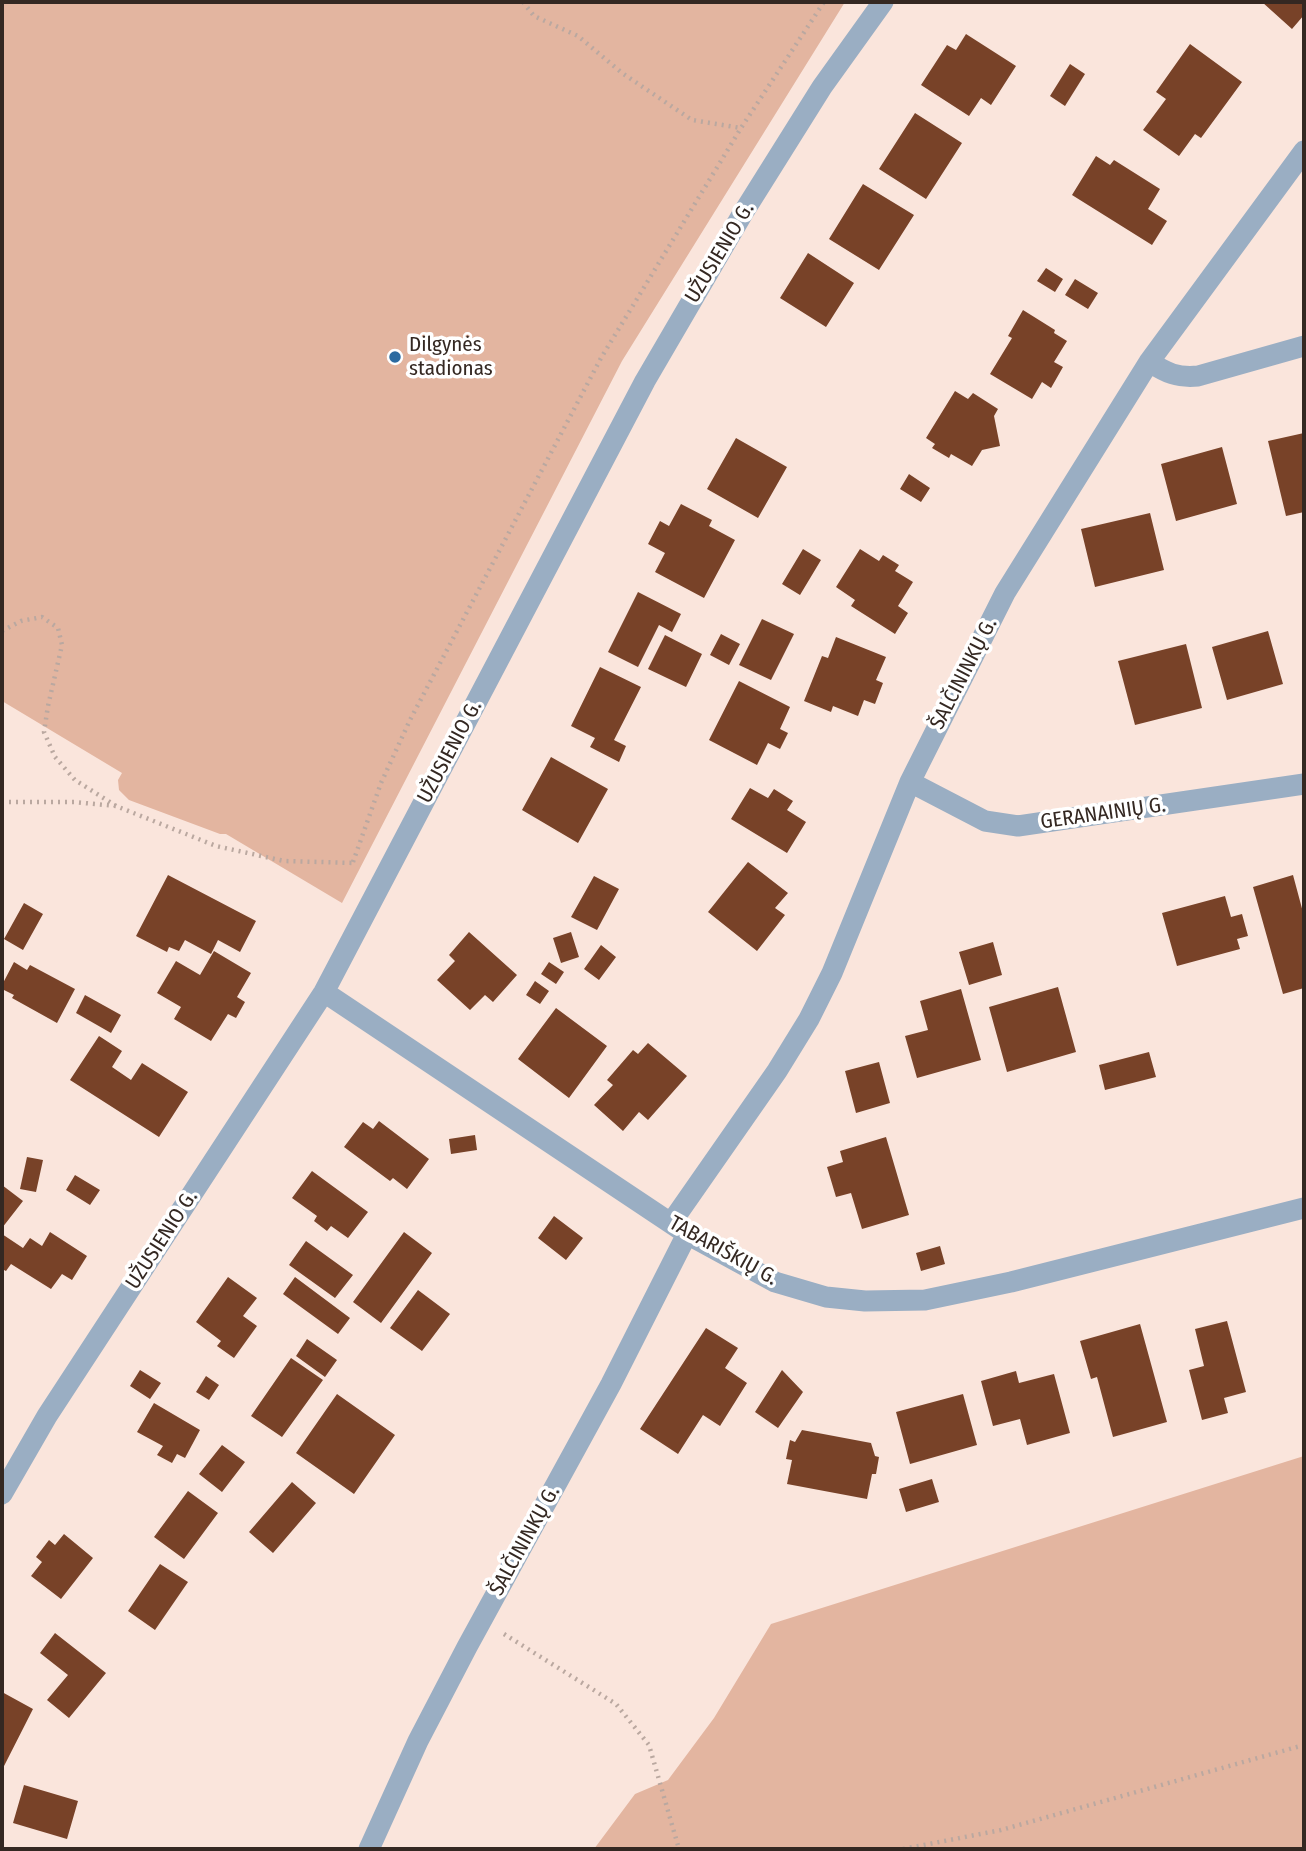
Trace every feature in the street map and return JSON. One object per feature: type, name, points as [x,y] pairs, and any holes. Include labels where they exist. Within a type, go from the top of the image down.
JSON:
[{"type":"street","name":"UŽUSIENIO G.","points":[[2,1494],[47,1416],[324,992],[645,381],[743,213],[822,88],[883,2]]},
{"type":"street","name":"ŠALČININKŲ G.","points":[[369,1849],[418,1741],[481,1620],[611,1384],[679,1229],[809,1019],[832,973],[910,782],[1004,593],[1149,362],[1304,151]]},
{"type":"street","points":[[1149,362],[1168,373],[1182,377],[1198,376],[1304,346]]},
{"type":"street","name":"GERANAINIŲ G.","points":[[910,782],[985,821],[1018,826],[1304,784]]},
{"type":"street","name":"TABARIŠKIŲ G.","points":[[324,992],[679,1229],[775,1282],[826,1297],[865,1301],[925,1300],[1011,1282],[1304,1209]]},
{"type":"path","points":[[523,2],[534,16],[578,36],[622,73],[692,120],[741,128]]},
{"type":"path","points":[[354,862],[381,783],[410,720],[601,358],[741,128],[824,2]]},
{"type":"path","points":[[2,631],[21,621],[42,617],[58,628],[62,645],[44,732],[55,757],[75,780],[116,806],[216,846],[284,861],[354,862],[385,877]]},
{"type":"path","points":[[2,802],[74,802],[116,806]]},
{"type":"path","points":[[481,1620],[616,1704],[649,1745],[679,1849]]},
{"type":"path","points":[[903,1849],[1001,1830],[1304,1745]]},
{"type":"shaded area","points":[[2,2],[845,2],[622,361],[342,903],[226,834],[129,800],[119,790],[118,780],[122,773],[2,701]]},
{"type":"shaded area","points":[[1304,1456],[1304,1849],[594,1849],[635,1794],[668,1780],[714,1718],[771,1624]]},
{"type":"building","points":[[1262,2],[1304,2],[1304,15],[1292,29]]},
{"type":"building","points":[[966,34],[1016,66],[991,105],[981,98],[969,116],[921,85],[947,45],[956,50]]},
{"type":"building","points":[[1190,44],[1242,82],[1201,138],[1195,134],[1179,156],[1143,130],[1166,99],[1156,92]]},
{"type":"building","points":[[1070,64],[1085,74],[1065,106],[1050,96]]},
{"type":"building","points":[[915,113],[962,143],[926,199],[879,169]]},
{"type":"building","points":[[1096,156],[1110,165],[1114,160],[1160,189],[1148,209],[1167,221],[1152,245],[1072,195]]},
{"type":"building","points":[[863,184],[914,215],[879,270],[829,239]]},
{"type":"building","points":[[808,253],[854,283],[826,327],[780,298]]},
{"type":"building","points":[[1046,268],[1063,279],[1055,292],[1037,281]]},
{"type":"building","points":[[1075,279],[1098,293],[1088,309],[1065,295]]},
{"type":"building","points":[[1023,310],[1067,341],[1054,362],[1063,367],[1051,388],[1042,382],[1032,399],[990,374],[1012,338],[1008,336]]},
{"type":"building","points":[[955,391],[968,399],[973,393],[998,409],[994,416],[1000,446],[982,450],[972,466],[951,454],[949,458],[932,448],[935,444],[926,438]]},
{"type":"building","points":[[1304,433],[1304,512],[1286,516],[1268,441]]},
{"type":"building","points":[[736,438],[787,467],[758,518],[707,489]]},
{"type":"building","points":[[1222,447],[1237,504],[1176,521],[1161,464]]},
{"type":"building","points":[[909,474],[930,488],[921,502],[900,489]]},
{"type":"building","points":[[681,504],[712,520],[709,526],[735,540],[704,598],[655,572],[665,553],[648,544],[660,521],[669,526]]},
{"type":"building","points":[[1150,513],[1164,570],[1095,587],[1081,529]]},
{"type":"building","points":[[803,549],[821,560],[800,595],[782,584]]},
{"type":"building","points":[[860,549],[879,561],[883,555],[899,565],[895,571],[913,582],[898,606],[908,613],[895,634],[851,606],[855,600],[836,587]]},
{"type":"building","points":[[638,592],[681,614],[672,632],[659,625],[638,667],[608,652]]},
{"type":"building","points":[[762,619],[794,634],[771,680],[739,665]]},
{"type":"building","points":[[1268,631],[1283,684],[1227,700],[1212,647]]},
{"type":"building","points":[[721,634],[740,644],[729,665],[710,655]]},
{"type":"building","points":[[665,635],[702,654],[686,687],[648,669]]},
{"type":"building","points":[[836,637],[886,657],[876,680],[883,683],[875,704],[864,700],[858,716],[833,706],[831,712],[804,701],[822,656],[828,658]]},
{"type":"building","points":[[1186,644],[1202,708],[1135,725],[1118,661]]},
{"type":"building","points":[[600,667],[641,687],[614,740],[626,746],[619,762],[590,747],[595,738],[571,726]]},
{"type":"building","points":[[739,681],[790,707],[780,729],[788,733],[780,749],[768,743],[757,765],[709,740]]},
{"type":"building","points":[[551,757],[608,789],[578,843],[522,810]]},
{"type":"building","points":[[750,788],[768,798],[774,789],[793,801],[787,810],[806,822],[787,853],[731,819]]},
{"type":"building","points":[[748,862],[788,893],[775,908],[785,915],[757,951],[708,912]]},
{"type":"building","points":[[168,875],[256,921],[240,952],[218,940],[211,954],[185,940],[179,951],[169,947],[167,952],[136,936]]},
{"type":"building","points":[[1293,875],[1304,916],[1304,988],[1283,994],[1253,887]]},
{"type":"building","points":[[594,876],[619,889],[597,930],[571,917]]},
{"type":"building","points":[[1225,896],[1231,917],[1242,914],[1248,936],[1237,939],[1240,949],[1177,966],[1162,913]]},
{"type":"building","points":[[24,903],[43,914],[23,950],[4,939]]},
{"type":"building","points":[[469,932],[517,975],[493,1002],[485,995],[470,1010],[437,980],[455,961],[449,955]]},
{"type":"building","points":[[571,932],[579,957],[561,963],[553,938]]},
{"type":"building","points":[[993,942],[1002,975],[969,985],[959,952]]},
{"type":"building","points":[[601,945],[616,957],[599,980],[584,969]]},
{"type":"building","points":[[214,951],[251,973],[237,997],[245,1002],[236,1018],[228,1014],[211,1041],[174,1019],[181,1007],[157,993],[176,961],[200,975]]},
{"type":"building","points":[[14,962],[27,970],[30,965],[75,989],[57,1023],[12,998],[14,995],[2,989]]},
{"type":"building","points":[[549,962],[564,972],[556,984],[541,974]]},
{"type":"building","points":[[535,981],[549,991],[540,1004],[526,995]]},
{"type":"building","points":[[1058,987],[1076,1052],[1007,1072],[989,1007]]},
{"type":"building","points":[[961,989],[981,1060],[917,1078],[905,1036],[928,1030],[920,1001]]},
{"type":"building","points":[[85,995],[121,1015],[111,1033],[76,1013]]},
{"type":"building","points":[[556,1008],[607,1046],[569,1098],[518,1059]]},
{"type":"building","points":[[99,1036],[122,1051],[112,1067],[131,1080],[142,1063],[188,1092],[159,1137],[70,1080]]},
{"type":"building","points":[[648,1043],[687,1076],[648,1120],[639,1112],[623,1131],[594,1105],[613,1085],[607,1080],[633,1050],[638,1054]]},
{"type":"building","points":[[1149,1052],[1156,1077],[1105,1090],[1099,1065]]},
{"type":"building","points":[[879,1062],[890,1103],[856,1113],[845,1071]]},
{"type":"building","points":[[379,1121],[429,1159],[407,1189],[393,1178],[390,1181],[344,1147],[363,1122],[373,1129]]},
{"type":"building","points":[[475,1135],[477,1150],[451,1154],[449,1139]]},
{"type":"building","points":[[886,1137],[909,1215],[862,1229],[851,1193],[836,1197],[827,1167],[843,1162],[840,1151]]},
{"type":"building","points":[[27,1157],[43,1160],[36,1192],[20,1189]]},
{"type":"building","points":[[312,1171],[368,1212],[348,1238],[331,1226],[327,1231],[314,1221],[317,1216],[292,1198]]},
{"type":"building","points":[[75,1175],[100,1190],[90,1205],[66,1190]]},
{"type":"building","points":[[2,1185],[23,1201],[2,1228]]},
{"type":"building","points":[[554,1216],[583,1238],[566,1260],[538,1238]]},
{"type":"building","points":[[50,1232],[87,1256],[72,1280],[62,1274],[51,1289],[11,1264],[6,1271],[2,1269],[2,1234],[23,1248],[30,1238],[42,1246]]},
{"type":"building","points":[[404,1232],[432,1253],[381,1323],[353,1302]]},
{"type":"building","points":[[306,1241],[353,1275],[335,1298],[289,1265]]},
{"type":"building","points":[[940,1246],[945,1264],[921,1271],[916,1253]]},
{"type":"building","points":[[228,1277],[257,1298],[243,1316],[257,1326],[234,1358],[217,1346],[221,1341],[196,1322]]},
{"type":"building","points":[[295,1277],[350,1318],[338,1334],[283,1294]]},
{"type":"building","points":[[418,1290],[450,1314],[422,1351],[390,1328]]},
{"type":"building","points":[[1227,1321],[1246,1392],[1224,1398],[1228,1413],[1202,1420],[1189,1370],[1204,1366],[1195,1329]]},
{"type":"building","points":[[1140,1324],[1167,1422],[1113,1437],[1097,1377],[1091,1379],[1080,1341]]},
{"type":"building","points":[[706,1328],[738,1348],[725,1368],[747,1383],[720,1426],[703,1415],[678,1454],[640,1429]]},
{"type":"building","points":[[307,1339],[337,1360],[325,1377],[296,1356]]},
{"type":"building","points":[[291,1358],[323,1380],[282,1437],[251,1416]]},
{"type":"building","points":[[140,1370],[161,1383],[150,1399],[130,1386]]},
{"type":"building","points":[[782,1370],[803,1392],[778,1428],[755,1412]]},
{"type":"building","points":[[1016,1371],[1019,1383],[1054,1374],[1070,1433],[1027,1445],[1020,1419],[993,1426],[981,1381]]},
{"type":"building","points":[[206,1376],[219,1385],[209,1400],[196,1392]]},
{"type":"building","points":[[337,1394],[395,1435],[354,1494],[296,1453]]},
{"type":"building","points":[[963,1394],[977,1445],[910,1464],[896,1412]]},
{"type":"building","points":[[154,1403],[200,1430],[185,1458],[177,1454],[172,1463],[157,1455],[163,1446],[137,1432]]},
{"type":"building","points":[[802,1430],[871,1443],[875,1456],[879,1457],[867,1499],[787,1484],[792,1460],[786,1459],[790,1440],[795,1442]]},
{"type":"building","points":[[222,1445],[245,1462],[222,1492],[199,1474]]},
{"type":"building","points":[[932,1479],[939,1502],[906,1512],[899,1489]]},
{"type":"building","points":[[292,1482],[316,1503],[273,1553],[249,1532]]},
{"type":"building","points":[[188,1491],[218,1513],[184,1559],[154,1537]]},
{"type":"building","points":[[64,1534],[93,1558],[61,1599],[31,1576],[42,1562],[36,1557],[49,1540],[55,1545]]},
{"type":"building","points":[[160,1564],[188,1582],[155,1630],[128,1611]]},
{"type":"building","points":[[55,1633],[106,1673],[69,1718],[47,1700],[68,1675],[40,1653]]},
{"type":"building","points":[[2,1692],[33,1709],[2,1770]]},
{"type":"building","points":[[24,1785],[78,1801],[67,1839],[13,1823]]},
{"type":"place","name":"Dilgynės stadionas","points":[[395,357]]}]
